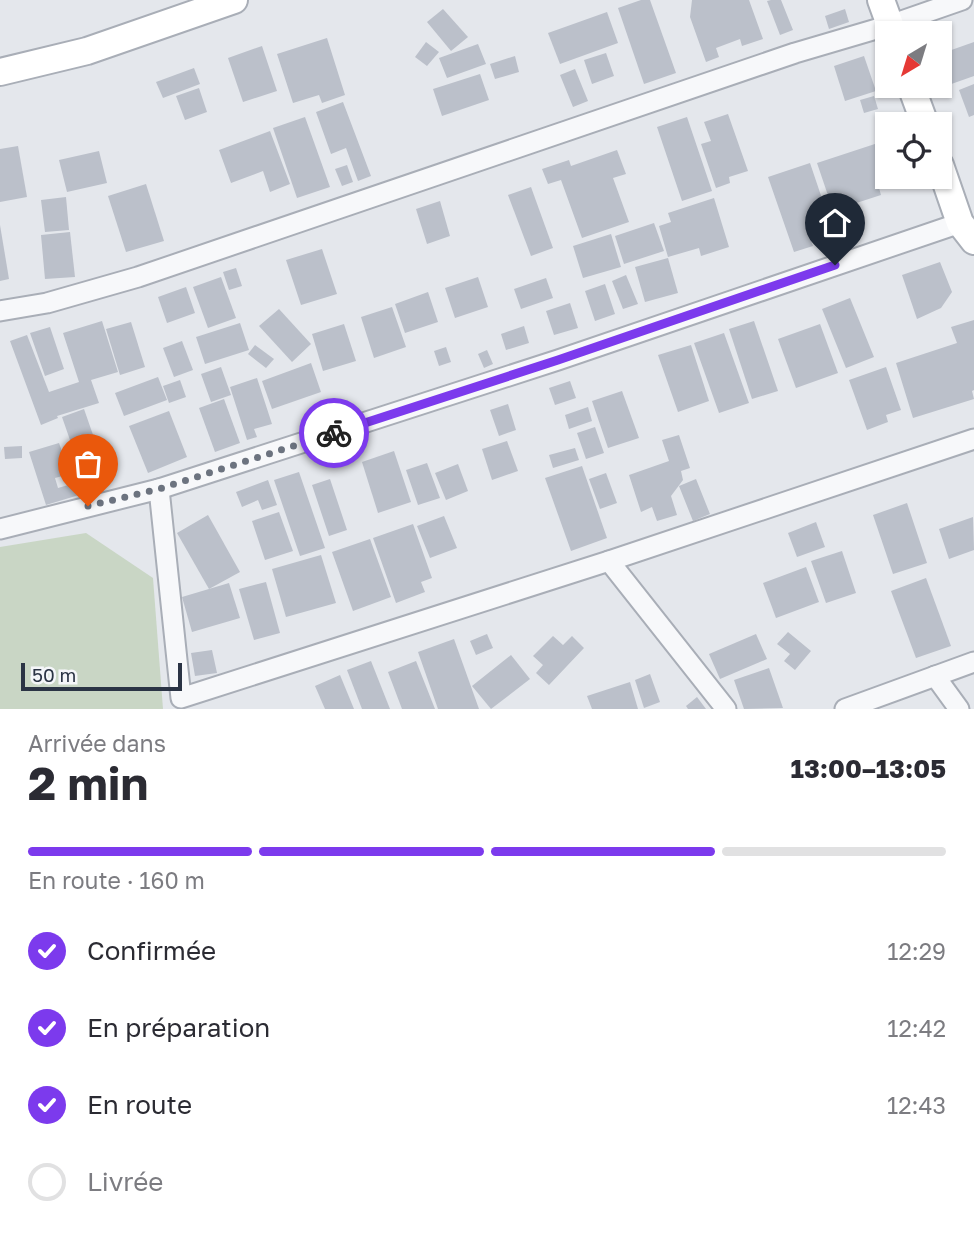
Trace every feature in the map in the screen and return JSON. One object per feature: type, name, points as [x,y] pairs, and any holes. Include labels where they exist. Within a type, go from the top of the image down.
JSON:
[{"type":"street","points":[[0,72],[87,51],[234,0]]},
{"type":"street","points":[[881,0],[888,21]]},
{"type":"street","points":[[911,21],[962,0]]},
{"type":"street","points":[[0,311],[47,303],[138,277],[795,53],[875,33]]},
{"type":"street","points":[[0,529],[159,489],[967,232],[950,189]]},
{"type":"street","points":[[159,489],[181,698],[608,561],[974,439]]},
{"type":"street","points":[[608,561],[726,709]]},
{"type":"street","points":[[845,709],[974,662]]},
{"type":"street","points":[[935,676],[959,709]]},
{"type":"green space","points":[[86,533],[153,578],[163,709],[0,709],[0,547]]},
{"type":"building","points":[[641,0],[650,0],[676,73],[644,84],[618,8]]},
{"type":"building","points":[[692,0],[749,0],[763,39],[742,46],[740,39],[716,48],[719,57],[706,62],[690,17]]},
{"type":"building","points":[[781,0],[793,30],[780,35],[767,1]]},
{"type":"building","points":[[443,9],[468,37],[451,51],[427,22]]},
{"type":"building","points":[[845,9],[849,22],[829,29],[825,16]]},
{"type":"building","points":[[607,12],[618,43],[560,64],[548,33]]},
{"type":"building","points":[[327,38],[345,95],[322,103],[319,95],[293,103],[277,54]]},
{"type":"building","points":[[426,42],[439,52],[427,66],[415,57]]},
{"type":"building","points":[[974,42],[974,76],[952,84],[952,50]]},
{"type":"building","points":[[478,44],[486,64],[447,78],[439,58]]},
{"type":"building","points":[[262,46],[277,91],[243,102],[228,58]]},
{"type":"building","points":[[606,53],[614,76],[592,84],[584,60]]},
{"type":"building","points":[[515,56],[519,72],[495,79],[490,64]]},
{"type":"building","points":[[864,56],[875,91],[845,101],[834,66]]},
{"type":"building","points":[[194,68],[200,84],[163,98],[156,82]]},
{"type":"building","points":[[575,69],[588,101],[573,107],[560,75]]},
{"type":"building","points":[[480,74],[489,100],[442,116],[433,89]]},
{"type":"building","points":[[974,84],[974,115],[969,117],[959,90]]},
{"type":"building","points":[[199,88],[207,112],[185,120],[176,96]]},
{"type":"building","points":[[874,96],[878,109],[864,113],[860,100]]},
{"type":"building","points":[[343,102],[371,176],[358,181],[346,148],[331,154],[316,112]]},
{"type":"building","points":[[728,114],[748,171],[729,177],[730,183],[716,188],[701,144],[711,141],[704,122]]},
{"type":"building","points":[[305,117],[330,187],[297,198],[273,128]]},
{"type":"building","points":[[687,117],[712,191],[682,201],[657,127]]},
{"type":"building","points":[[270,131],[290,184],[270,192],[263,171],[231,183],[219,150]]},
{"type":"building","points":[[875,144],[875,189],[879,189],[881,195],[844,207],[849,222],[838,225],[817,163]]},
{"type":"building","points":[[18,146],[27,197],[0,202],[0,149]]},
{"type":"building","points":[[617,150],[626,174],[613,178],[629,222],[582,238],[561,180],[548,184],[542,169],[569,160],[571,166]]},
{"type":"building","points":[[99,151],[107,183],[67,192],[59,160]]},
{"type":"building","points":[[810,163],[836,240],[822,244],[818,231],[809,234],[813,246],[794,252],[768,177]]},
{"type":"building","points":[[347,165],[353,182],[342,186],[335,169]]},
{"type":"building","points":[[146,184],[164,241],[126,252],[108,196]]},
{"type":"building","points":[[531,187],[553,248],[531,256],[508,195]]},
{"type":"building","points":[[66,197],[69,230],[45,232],[41,200]]},
{"type":"building","points":[[714,198],[729,247],[701,256],[699,248],[668,257],[659,226],[671,222],[668,213]]},
{"type":"building","points":[[440,201],[450,236],[427,244],[416,209]]},
{"type":"building","points":[[654,223],[664,251],[624,264],[615,236]]},
{"type":"building","points":[[0,225],[9,279],[0,281]]},
{"type":"building","points":[[70,232],[75,277],[45,279],[41,235]]},
{"type":"building","points":[[611,234],[621,267],[583,278],[573,246]]},
{"type":"building","points":[[322,249],[337,294],[301,305],[286,260]]},
{"type":"building","points":[[668,258],[678,293],[645,302],[635,267]]},
{"type":"building","points":[[940,262],[952,292],[941,308],[917,319],[902,275]]},
{"type":"building","points":[[236,268],[242,286],[229,290],[223,272]]},
{"type":"building","points":[[626,275],[638,304],[623,309],[612,281]]},
{"type":"building","points":[[221,277],[236,318],[208,328],[193,287]]},
{"type":"building","points":[[478,277],[488,307],[455,318],[445,288]]},
{"type":"building","points":[[546,278],[553,298],[521,309],[514,289]]},
{"type":"building","points":[[605,284],[615,314],[595,321],[585,291]]},
{"type":"building","points":[[186,287],[195,313],[167,323],[158,297]]},
{"type":"building","points":[[428,292],[438,322],[405,333],[395,304]]},
{"type":"building","points":[[850,298],[874,357],[846,368],[822,309]]},
{"type":"building","points":[[570,303],[578,328],[554,335],[546,311]]},
{"type":"building","points":[[392,307],[406,347],[374,358],[361,317]]},
{"type":"building","points":[[279,309],[311,344],[292,362],[259,326]]},
{"type":"building","points":[[974,320],[974,399],[913,418],[896,363],[957,343],[951,327]]},
{"type":"building","points":[[102,321],[118,372],[91,380],[99,403],[57,416],[58,418],[41,425],[10,341],[27,335],[49,392],[79,382],[63,333]]},
{"type":"building","points":[[754,321],[778,391],[752,399],[729,329]]},
{"type":"building","points":[[131,322],[145,367],[120,375],[106,329]]},
{"type":"building","points":[[240,323],[249,350],[205,364],[196,337]]},
{"type":"building","points":[[344,324],[356,361],[323,371],[312,334]]},
{"type":"building","points":[[820,324],[838,373],[796,388],[778,339]]},
{"type":"building","points":[[524,326],[529,343],[506,350],[501,334]]},
{"type":"building","points":[[50,327],[64,369],[45,376],[30,333]]},
{"type":"building","points":[[724,333],[749,403],[719,413],[694,343]]},
{"type":"building","points":[[182,341],[193,370],[174,377],[163,348]]},
{"type":"building","points":[[255,345],[274,359],[266,368],[248,354]]},
{"type":"building","points":[[691,345],[709,401],[678,412],[658,355]]},
{"type":"building","points":[[446,347],[451,362],[439,366],[434,351]]},
{"type":"building","points":[[487,350],[493,364],[484,368],[478,354]]},
{"type":"building","points":[[311,363],[321,392],[272,409],[262,381]]},
{"type":"building","points":[[221,367],[231,395],[211,402],[201,374]]},
{"type":"building","points":[[886,367],[901,410],[886,415],[888,422],[867,430],[849,380]]},
{"type":"building","points":[[158,377],[167,400],[124,416],[115,393]]},
{"type":"building","points":[[257,378],[272,424],[254,429],[257,437],[247,440],[230,387]]},
{"type":"building","points":[[180,380],[186,397],[169,403],[163,386]]},
{"type":"building","points":[[570,381],[576,398],[555,405],[549,388]]},
{"type":"building","points":[[622,391],[639,438],[608,448],[592,401]]},
{"type":"building","points":[[224,399],[240,443],[215,452],[199,408]]},
{"type":"building","points":[[508,404],[516,430],[499,436],[490,410]]},
{"type":"building","points":[[588,407],[592,421],[569,429],[565,415]]},
{"type":"building","points":[[84,409],[108,478],[86,486],[62,417]]},
{"type":"building","points":[[169,411],[187,457],[148,473],[129,426]]},
{"type":"building","points":[[595,427],[604,453],[586,459],[577,433]]},
{"type":"building","points":[[679,435],[690,468],[681,471],[683,480],[671,496],[677,515],[657,521],[652,507],[641,512],[629,475],[669,461],[662,440]]},
{"type":"building","points":[[507,441],[518,471],[492,480],[482,449]]},
{"type":"building","points":[[59,443],[70,474],[55,478],[58,488],[75,483],[79,495],[46,505],[29,452]]},
{"type":"building","points":[[22,446],[22,458],[5,459],[4,447]]},
{"type":"building","points":[[575,448],[579,460],[553,468],[549,455]]},
{"type":"building","points":[[394,451],[411,502],[378,513],[362,462]]},
{"type":"building","points":[[427,463],[440,498],[418,505],[406,470]]},
{"type":"building","points":[[458,464],[468,491],[446,500],[435,473]]},
{"type":"building","points":[[582,466],[607,538],[571,551],[545,478]]},
{"type":"building","points":[[299,472],[325,548],[300,556],[274,480]]},
{"type":"building","points":[[606,473],[617,503],[600,509],[589,479]]},
{"type":"building","points":[[330,479],[347,530],[329,536],[312,485]]},
{"type":"building","points":[[696,479],[710,514],[693,521],[679,486]]},
{"type":"building","points":[[268,480],[277,505],[262,510],[258,500],[242,507],[236,492]]},
{"type":"building","points":[[907,503],[927,563],[893,574],[873,515]]},
{"type":"building","points":[[279,512],[293,551],[265,560],[252,521]]},
{"type":"building","points":[[208,515],[240,572],[209,589],[177,533]]},
{"type":"building","points":[[444,516],[457,548],[430,558],[417,526]]},
{"type":"building","points":[[973,517],[974,550],[949,559],[939,529]]},
{"type":"building","points":[[816,522],[825,547],[797,557],[788,533]]},
{"type":"building","points":[[413,524],[432,578],[421,582],[425,592],[396,603],[373,538]]},
{"type":"building","points":[[370,539],[391,597],[353,611],[332,552]]},
{"type":"building","points":[[842,551],[856,593],[826,603],[811,561]]},
{"type":"building","points":[[321,555],[336,603],[286,617],[272,569]]},
{"type":"building","points":[[806,567],[819,602],[776,618],[763,583]]},
{"type":"building","points":[[926,578],[951,646],[916,658],[891,591]]},
{"type":"building","points":[[266,582],[280,633],[254,640],[239,589]]},
{"type":"building","points":[[229,583],[240,618],[192,632],[182,597]]},
{"type":"building","points":[[788,632],[811,651],[795,670],[784,661],[790,654],[777,644]]},
{"type":"building","points":[[487,634],[493,648],[476,655],[470,641]]},
{"type":"building","points":[[756,634],[767,659],[720,679],[709,654]]},
{"type":"building","points":[[553,636],[563,645],[572,636],[584,648],[549,685],[536,673],[543,665],[533,656]]},
{"type":"building","points":[[454,639],[479,709],[438,709],[418,652]]},
{"type":"building","points":[[212,650],[217,673],[195,676],[191,653]]},
{"type":"building","points":[[511,655],[530,679],[491,709],[472,686]]},
{"type":"building","points":[[371,661],[390,709],[362,709],[347,670]]},
{"type":"building","points":[[416,661],[435,709],[402,709],[388,672]]},
{"type":"building","points":[[769,668],[783,708],[744,709],[734,680]]},
{"type":"building","points":[[650,674],[660,702],[644,708],[635,680]]},
{"type":"building","points":[[340,675],[354,709],[325,709],[315,686]]},
{"type":"building","points":[[630,682],[638,709],[592,709],[587,696]]},
{"type":"building","points":[[697,697],[706,709],[688,709],[686,706]]},
{"type":"way so far","points":[[88,506],[159,489],[334,433]]},
{"type":"route","points":[[334,433],[835,265]]}]
